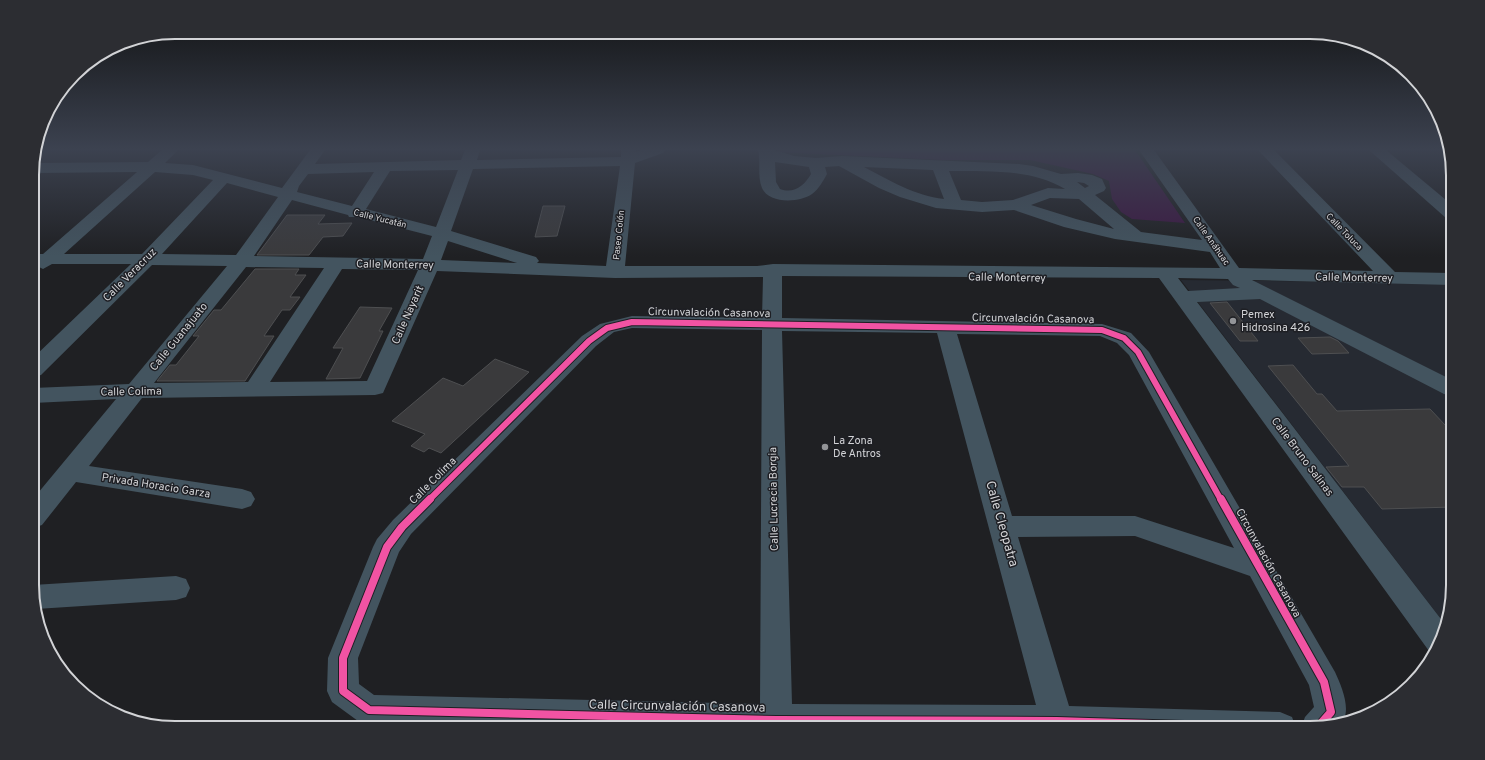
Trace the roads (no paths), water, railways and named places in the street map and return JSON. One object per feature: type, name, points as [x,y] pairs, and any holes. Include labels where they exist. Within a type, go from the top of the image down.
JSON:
[{"type":"street","points":[[40,259],[130,185]]},
{"type":"street","name":"Calle Veracruz","points":[[39,364],[147,259],[216,185]]},
{"type":"street","name":"Calle Yucatán","points":[[252,185],[442,234],[558,270]]},
{"type":"street","name":"Calle Guanajuato","points":[[39,511],[240,262],[288,195],[291,185]]},
{"type":"street","points":[[356,213],[373,185]]},
{"type":"street","name":"Calle Nayarit","points":[[375,388],[430,265],[460,185]]},
{"type":"street","name":"Paseo Colón","points":[[615,272],[625,185]]},
{"type":"street","points":[[769,185],[776,193],[788,195],[802,194],[812,185]]},
{"type":"street","points":[[886,185],[906,194],[936,203],[982,207],[1015,205],[1048,193],[1088,197],[1113,219],[1137,236]]},
{"type":"street","points":[[947,185],[955,205]]},
{"type":"street","points":[[1070,223],[1088,197],[1098,188],[1097,185]]},
{"type":"street","name":"Calle Anáhuac","points":[[1172,185],[1216,247],[1243,276]]},
{"type":"street","name":"Calle Toluca","points":[[1300,185],[1390,278]]},
{"type":"street","points":[[1418,185],[1446,209]]},
{"type":"street","points":[[1015,205],[1070,223],[1115,234],[1216,247]]},
{"type":"street","name":"Calle Monterrey","points":[[40,259],[147,259],[430,265],[615,272],[768,272],[1173,283],[1243,276],[1446,279]]},
{"type":"street","points":[[254,390],[336,264]]},
{"type":"street","name":"Calle Lucrecia Borgia","points":[[768,272],[772,324],[776,721]]},
{"type":"street","points":[[1243,276],[1265,293],[1446,387]]},
{"type":"street","points":[[1173,283],[1265,293]]},
{"type":"street","name":"Calle Bruno Salinas","points":[[1173,283],[1436,636]]},
{"type":"street","name":"Circunvalación Casanova","points":[[607,328],[632,322],[1102,330],[1124,338],[1138,352],[1324,682],[1324,720]]},
{"type":"street","name":"Calle Cleopatra","points":[[945,327],[1056,721]]},
{"type":"street","name":"Calle Colima","points":[[343,691],[343,658],[387,548],[402,527],[589,341],[607,328]]},
{"type":"street","name":"Calle Colima","points":[[39,395],[135,391],[375,388]]},
{"type":"street","name":"Privada Horacio Garza","points":[[70,472],[242,499]]},
{"type":"street","points":[[1001,527],[1135,526],[1260,568]]},
{"type":"street","points":[[40,597],[176,588]]},
{"type":"street","name":"Calle Circunvalación Casanova","points":[[343,691],[369,710],[689,721]]},
{"type":"place","name":"Pemex Hidrosina 426","points":[[1233,321]]},
{"type":"place","name":"La Zona De Antros","points":[[825,447]]}]
